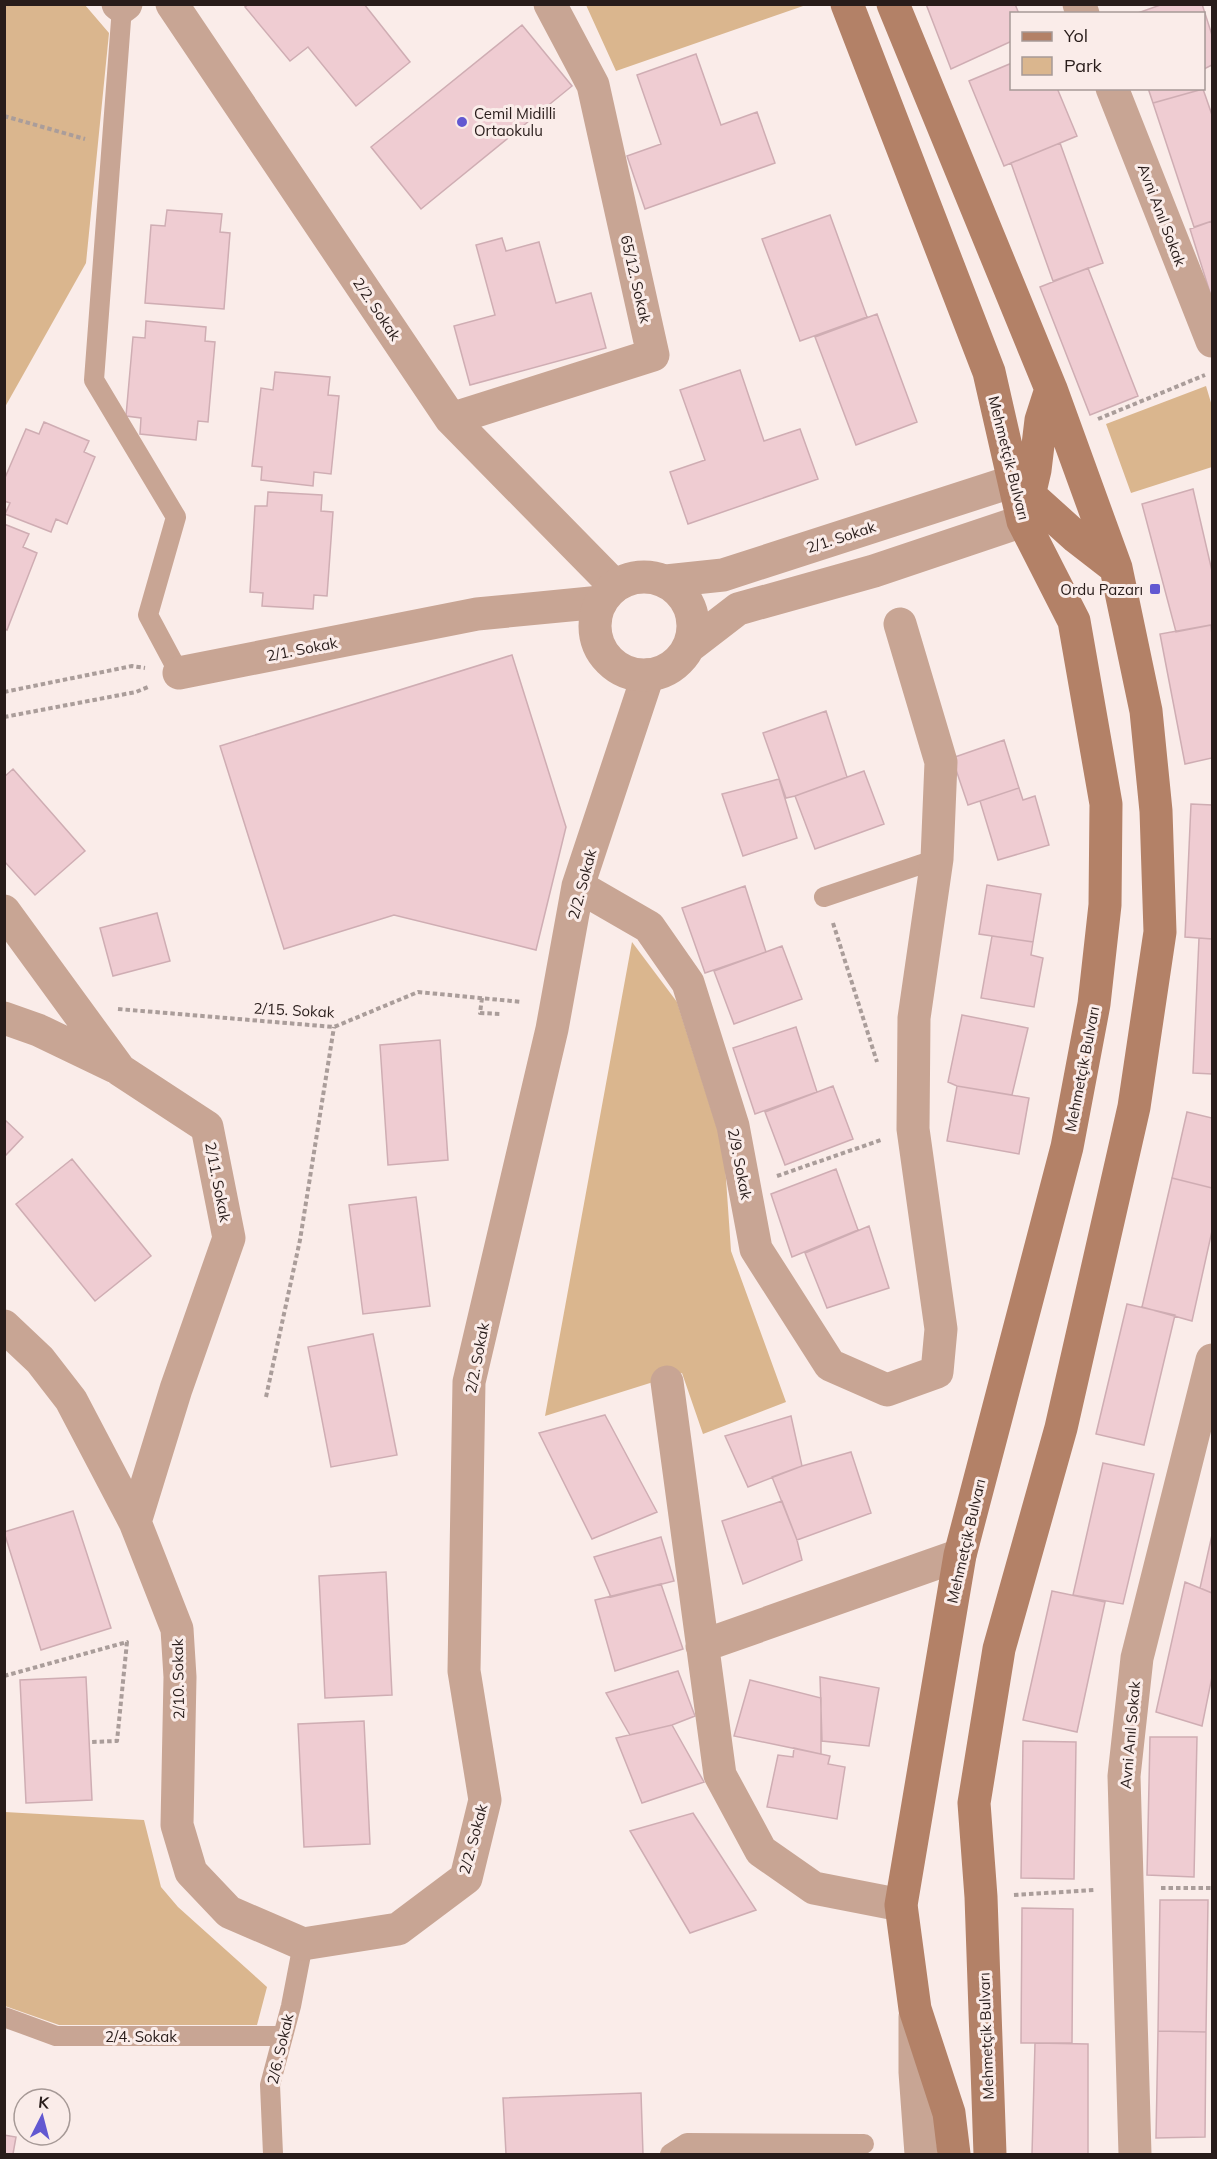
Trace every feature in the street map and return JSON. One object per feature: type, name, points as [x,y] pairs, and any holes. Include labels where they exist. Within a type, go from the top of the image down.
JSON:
[{"type":"main road","name":"Mehmetçik Bulvarı","points":[[847,4],[989,372],[1022,499],[1074,621],[1106,804],[1105,905],[1094,1004],[1067,1147],[960,1555],[902,1905],[915,2009],[949,2113],[954,2154]]},
{"type":"main road","name":"Mehmetçik Bulvarı","points":[[893,4],[1051,389],[1116,568],[1146,711],[1156,812],[1161,932],[1134,1107],[1061,1428],[999,1649],[974,1803],[981,1897],[990,2154]]},
{"type":"main road","points":[[1051,389],[1041,420],[1035,470],[1022,499],[1116,568]]},
{"type":"street","name":"2/2. Sokak","points":[[172,4],[451,419],[608,594]]},
{"type":"street","name":"65/12. Sokak","points":[[451,419],[653,355],[593,85],[550,4]]},
{"type":"street","name":"Avni Anıl Sokak","points":[[1113,90],[1212,341]]},
{"type":"street","name":"2/1. Sokak","points":[[666,581],[723,575],[1022,499]]},
{"type":"street","points":[[690,646],[694,631],[688,602],[666,581],[640,576],[627,579],[608,594],[596,616],[595,631],[599,646],[607,658],[619,668],[633,674],[648,675],[661,672],[673,666],[690,646],[738,609],[874,571],[1022,499]]},
{"type":"street","name":"2/1. Sokak","points":[[179,673],[477,614],[608,594]]},
{"type":"street","points":[[900,624],[941,762],[937,859],[914,1018],[913,1130]]},
{"type":"street","name":"2/2. Sokak","points":[[303,1944],[398,1929],[466,1878],[484,1800],[464,1671],[469,1382],[552,1029],[578,886],[648,675]]},
{"type":"street","name":"2/9. Sokak","points":[[578,886],[649,927],[688,983],[733,1126],[756,1248],[830,1365],[887,1390],[937,1372],[941,1329],[913,1130]]},
{"type":"street","name":"2/11. Sokak","points":[[4,911],[120,1070],[207,1127],[229,1238],[176,1389],[135,1522]]},
{"type":"street","points":[[4,1018],[38,1030],[120,1070]]},
{"type":"street","name":"2/10. Sokak","points":[[4,1326],[40,1360],[71,1400],[135,1522],[177,1629],[180,1677],[177,1825],[191,1872],[229,1911],[303,1944]]},
{"type":"street","name":"Avni Anıl Sokak","points":[[1135,2154],[1124,1776],[1137,1658],[1212,1360]]},
{"type":"street","points":[[667,1382],[720,1775],[761,1851],[814,1888],[902,1905]]},
{"type":"street","points":[[702,1646],[960,1555]]},
{"type":"street","points":[[915,2009],[915,2072],[921,2154]]},
{"type":"lane","points":[[122,5],[94,380],[176,517],[148,615],[179,673]]},
{"type":"lane","points":[[824,897],[937,859]]},
{"type":"lane","name":"2/6. Sokak","points":[[273,2154],[270,2085],[281,2036],[291,2006],[303,1944]]},
{"type":"lane","name":"2/4. Sokak","points":[[4,2018],[56,2036],[281,2036]]},
{"type":"lane","points":[[670,2154],[687,2143],[864,2144]]},
{"type":"path","points":[[4,116],[111,146]]},
{"type":"path","points":[[1066,432],[1212,372]]},
{"type":"path","points":[[4,692],[132,666],[179,673]]},
{"type":"path","points":[[4,717],[136,692],[179,673]]},
{"type":"path","points":[[824,897],[878,1066]]},
{"type":"path","name":"2/15. Sokak","points":[[72,1005],[334,1027],[418,992],[528,1002],[524,1024],[552,1029]]},
{"type":"path","points":[[482,998],[480,1013],[501,1014]]},
{"type":"path","points":[[266,1397],[300,1240],[334,1027]]},
{"type":"path","points":[[788,1172],[913,1130]]},
{"type":"path","points":[[4,1676],[127,1642],[117,1741],[90,1742]]},
{"type":"green space","points":[[5,4],[85,5],[109,33],[86,263],[5,407]]},
{"type":"green space","points":[[586,5],[806,5],[616,71]]},
{"type":"green space","points":[[1206,386],[1212,406],[1212,467],[1131,493],[1106,424]]},
{"type":"green space","points":[[632,942],[677,1002],[724,1150],[731,1251],[786,1402],[703,1434],[682,1373],[545,1416]]},
{"type":"green space","points":[[5,1812],[144,1820],[161,1887],[178,1907],[267,1987],[257,2025],[59,2025],[5,2006]]},
{"type":"building","points":[[249,4],[364,4],[410,62],[356,106],[308,47],[290,61],[245,7]]},
{"type":"building","points":[[926,4],[1015,4],[1018,12],[1010,12],[1010,42],[951,69]]},
{"type":"building","points":[[1163,4],[1202,4],[1205,12],[1141,12]]},
{"type":"building","points":[[1205,13],[1212,35],[1212,65],[1205,68]]},
{"type":"building","name":"Cemil Midilli Ortaokulu","points":[[522,25],[572,86],[421,209],[371,147]]},
{"type":"building","points":[[696,54],[721,125],[757,112],[775,163],[645,209],[627,156],[661,144],[637,75]]},
{"type":"building","points":[[1010,64],[1010,90],[1058,90],[1077,136],[1004,166],[969,81]]},
{"type":"building","points":[[1149,90],[1199,90],[1153,103]]},
{"type":"building","points":[[1203,90],[1212,115],[1212,221],[1194,227],[1153,103]]},
{"type":"building","points":[[1060,143],[1103,263],[1053,281],[1011,163]]},
{"type":"building","points":[[167,210],[222,214],[220,232],[230,233],[224,309],[145,303],[151,225],[165,226]]},
{"type":"building","points":[[830,215],[867,317],[800,341],[762,239]]},
{"type":"building","points":[[1212,221],[1212,299],[1190,229]]},
{"type":"building","points":[[502,238],[506,251],[539,242],[556,303],[591,293],[606,348],[470,385],[454,326],[495,315],[476,245]]},
{"type":"building","points":[[1088,268],[1138,396],[1090,415],[1040,287]]},
{"type":"building","points":[[877,314],[917,422],[856,445],[815,337]]},
{"type":"building","points":[[146,321],[206,327],[205,341],[215,342],[208,422],[198,421],[196,440],[140,434],[141,418],[126,416],[133,337],[145,338]]},
{"type":"building","points":[[740,370],[764,441],[800,429],[818,479],[688,524],[670,472],[705,460],[680,390]]},
{"type":"building","points":[[275,372],[330,377],[328,395],[339,396],[331,474],[314,472],[313,486],[261,480],[262,467],[252,466],[261,388],[273,390]]},
{"type":"building","points":[[44,422],[89,441],[84,452],[95,457],[67,524],[56,519],[51,532],[5,514],[10,503],[4,501],[4,480],[26,429],[39,434]]},
{"type":"building","points":[[1193,489],[1212,571],[1212,625],[1176,632],[1142,504]]},
{"type":"building","points":[[268,492],[322,495],[321,511],[333,512],[327,596],[314,595],[313,609],[262,606],[263,593],[250,592],[255,506],[267,506]]},
{"type":"building","points":[[4,524],[29,534],[23,547],[37,553],[7,630],[4,628]]},
{"type":"building","points":[[1211,625],[1212,758],[1185,764],[1160,634]]},
{"type":"building","points":[[512,655],[566,827],[536,950],[394,915],[284,949],[220,746]]},
{"type":"building","points":[[826,711],[847,777],[786,798],[763,733]]},
{"type":"building","points":[[1004,740],[1019,788],[968,805],[952,758]]},
{"type":"building","points":[[13,769],[85,851],[35,895],[4,861],[4,777]]},
{"type":"building","points":[[864,771],[884,824],[815,849],[795,796]]},
{"type":"building","points":[[779,779],[797,838],[743,856],[722,794]]},
{"type":"building","points":[[1019,788],[1023,800],[1035,796],[1049,845],[998,860],[980,801]]},
{"type":"building","points":[[1191,804],[1212,805],[1212,939],[1185,937]]},
{"type":"building","points":[[987,885],[1041,894],[1033,942],[979,934]]},
{"type":"building","points":[[745,886],[766,952],[705,973],[682,908]]},
{"type":"building","points":[[157,913],[170,961],[113,976],[100,928]]},
{"type":"building","points":[[992,936],[1033,942],[1031,955],[1043,958],[1034,1007],[981,998]]},
{"type":"building","points":[[1199,938],[1212,939],[1212,1074],[1193,1073]]},
{"type":"building","points":[[782,946],[802,999],[734,1024],[714,971]]},
{"type":"building","points":[[962,1015],[1028,1028],[1012,1095],[957,1086],[948,1082]]},
{"type":"building","points":[[796,1027],[817,1092],[755,1114],[733,1048]]},
{"type":"building","points":[[440,1040],[448,1160],[388,1165],[380,1045]]},
{"type":"building","points":[[833,1086],[853,1139],[785,1165],[765,1112]]},
{"type":"building","points":[[957,1086],[1029,1098],[1019,1154],[947,1141]]},
{"type":"building","points":[[1187,1112],[1212,1118],[1212,1188],[1172,1178]]},
{"type":"building","points":[[4,1119],[23,1137],[4,1157]]},
{"type":"building","points":[[72,1159],[151,1256],[95,1301],[16,1204]]},
{"type":"building","points":[[836,1169],[858,1230],[792,1257],[771,1194]]},
{"type":"building","points":[[1172,1178],[1212,1188],[1212,1231],[1192,1321],[1142,1307]]},
{"type":"building","points":[[416,1197],[430,1306],[363,1314],[349,1205]]},
{"type":"building","points":[[869,1226],[889,1288],[827,1308],[805,1253]]},
{"type":"building","points":[[1127,1304],[1175,1315],[1144,1445],[1096,1434]]},
{"type":"building","points":[[373,1334],[397,1455],[331,1467],[308,1347]]},
{"type":"building","points":[[605,1415],[657,1512],[592,1539],[539,1433]]},
{"type":"building","points":[[791,1416],[802,1466],[748,1487],[725,1436]]},
{"type":"building","points":[[851,1452],[871,1513],[797,1540],[772,1477]]},
{"type":"building","points":[[1103,1463],[1154,1474],[1123,1604],[1073,1595]]},
{"type":"building","points":[[782,1501],[802,1560],[743,1584],[722,1521]]},
{"type":"building","points":[[73,1511],[111,1628],[41,1650],[4,1532]]},
{"type":"building","points":[[1212,1535],[1212,1593],[1200,1588]]},
{"type":"building","points":[[661,1537],[674,1581],[611,1597],[594,1557]]},
{"type":"building","points":[[386,1572],[392,1695],[325,1698],[319,1576]]},
{"type":"building","points":[[1185,1582],[1212,1593],[1212,1677],[1202,1726],[1156,1712]]},
{"type":"building","points":[[661,1584],[683,1649],[615,1671],[595,1600]]},
{"type":"building","points":[[1052,1591],[1105,1602],[1077,1732],[1023,1720]]},
{"type":"building","points":[[678,1671],[695,1716],[672,1725],[630,1735],[606,1693]]},
{"type":"building","points":[[86,1677],[92,1800],[26,1803],[20,1680]]},
{"type":"building","points":[[820,1677],[879,1688],[869,1746],[822,1741]]},
{"type":"building","points":[[750,1680],[821,1698],[821,1754],[734,1736]]},
{"type":"building","points":[[364,1721],[370,1844],[304,1847],[298,1724]]},
{"type":"building","points":[[672,1725],[704,1782],[642,1803],[616,1738]]},
{"type":"building","points":[[1150,1737],[1197,1737],[1194,1877],[1147,1875]]},
{"type":"building","points":[[1023,1741],[1076,1742],[1074,1879],[1021,1878]]},
{"type":"building","points":[[794,1748],[830,1756],[828,1764],[845,1767],[837,1819],[767,1807],[778,1755],[793,1757]]},
{"type":"building","points":[[693,1813],[756,1910],[690,1933],[630,1831]]},
{"type":"building","points":[[1160,1900],[1208,1900],[1206,2032],[1158,2031]]},
{"type":"building","points":[[1022,1908],[1073,1909],[1072,2043],[1021,2043]]},
{"type":"building","points":[[1158,2031],[1206,2032],[1205,2137],[1156,2138]]},
{"type":"building","points":[[1035,2043],[1088,2044],[1088,2154],[1032,2154]]},
{"type":"building","points":[[641,2093],[643,2154],[506,2154],[503,2098]]},
{"type":"building","points":[[4,2135],[12,2136],[13,2154],[4,2154]]},
{"type":"place","name":"Cemil Midilli Ortaokulu","points":[[462,122]]},
{"type":"place","name":"Ordu Pazarı","points":[[1155,589]]}]
